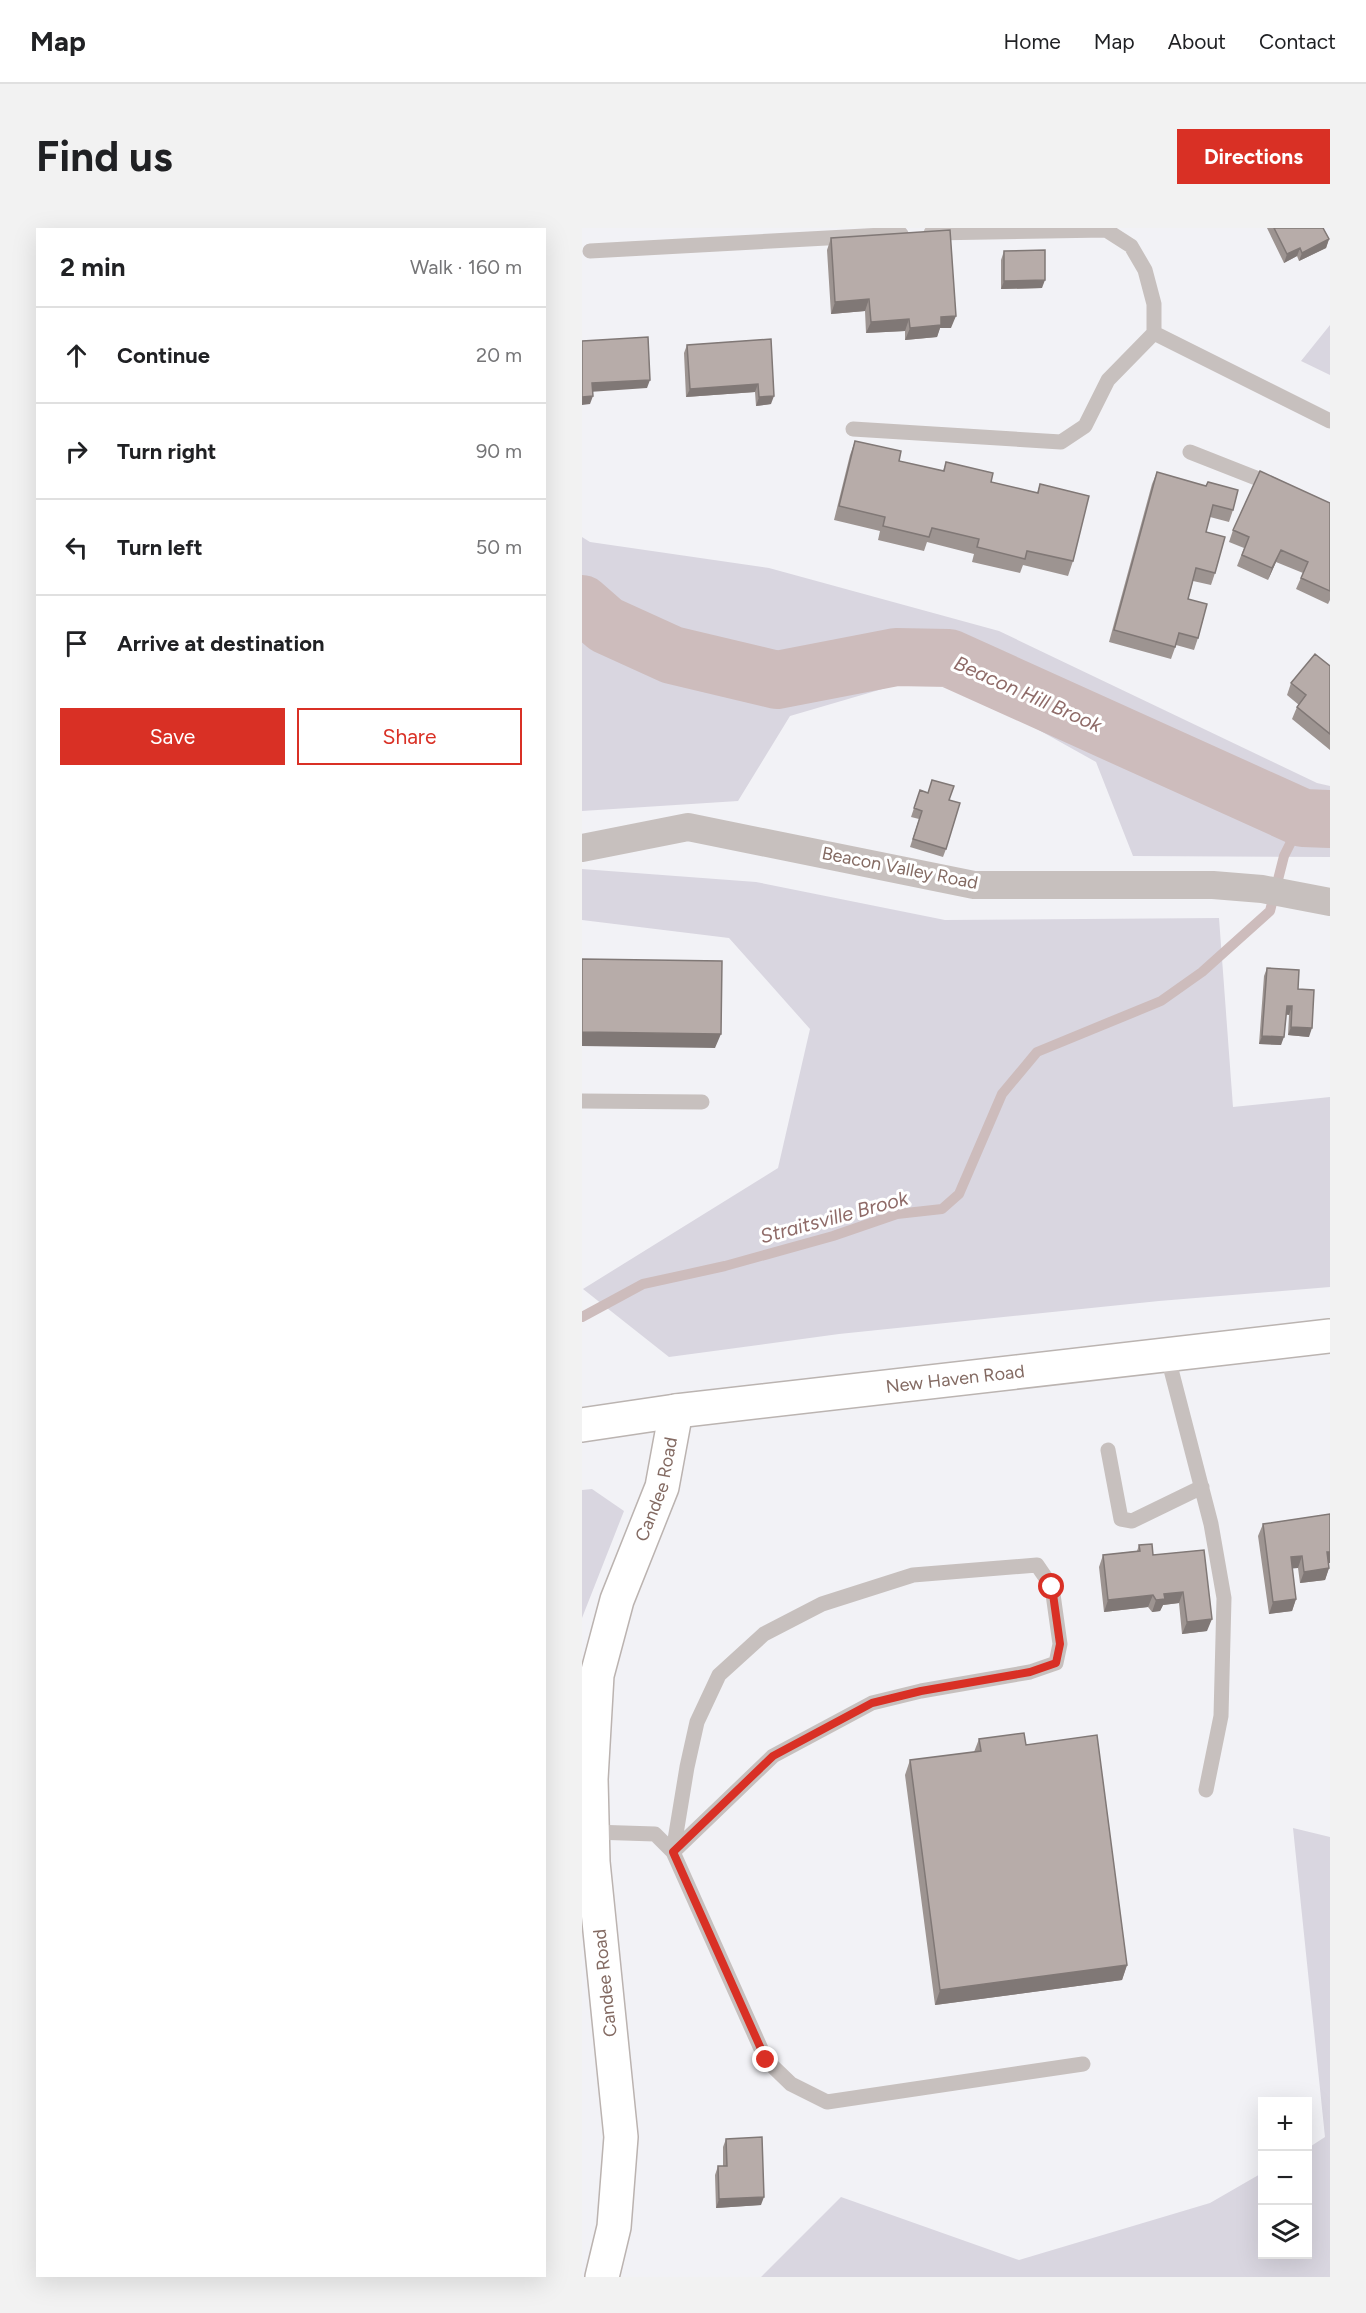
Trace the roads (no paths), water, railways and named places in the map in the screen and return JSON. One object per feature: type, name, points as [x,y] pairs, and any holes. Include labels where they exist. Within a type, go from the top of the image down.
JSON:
[{"type":"street","name":"Beacon Valley Road","points":[[582,848],[688,827],[974,885],[1213,885],[1275,891],[1330,902]]},
{"type":"street","name":"New Haven Road","points":[[582,1425],[676,1411],[1330,1336]]},
{"type":"street","name":"Candee Road","points":[[602,2277],[614,2227],[621,2138],[592,1832],[591,1779],[597,1675],[617,1599],[662,1487],[676,1411]]},
{"type":"lane","points":[[590,251],[929,233],[1106,230],[1131,246],[1145,270],[1154,304],[1154,333],[1108,380],[1085,426],[1060,442],[853,429]]},
{"type":"lane","points":[[1154,333],[1330,421]]},
{"type":"lane","points":[[1190,452],[1287,490]]},
{"type":"lane","points":[[582,1101],[702,1102]]},
{"type":"lane","points":[[1167,1354],[1211,1524],[1224,1598],[1221,1716],[1206,1791]]},
{"type":"lane","points":[[1108,1450],[1121,1519],[1132,1521],[1202,1487]]},
{"type":"lane","points":[[1037,1565],[1052,1587],[1060,1644],[1056,1663],[1030,1672],[921,1691],[872,1703],[773,1756],[673,1852],[697,1722],[719,1675],[764,1634],[822,1604],[913,1575],[1037,1565]]},
{"type":"lane","points":[[592,1832],[655,1834],[673,1852],[766,2060],[791,2084],[827,2102],[1083,2064]]},
{"type":"waterway","name":"Beacon Hill Brook","points":[[582,604],[606,625],[672,655],[777,680],[896,657],[949,658],[1303,818],[1330,819]]},
{"type":"waterway","name":"Straitsville Brook","points":[[582,1317],[643,1284],[725,1266],[833,1236],[897,1214],[942,1209],[959,1194],[1002,1094],[1037,1052],[1161,1001],[1202,972],[1270,911],[1284,856],[1303,818]]}]
